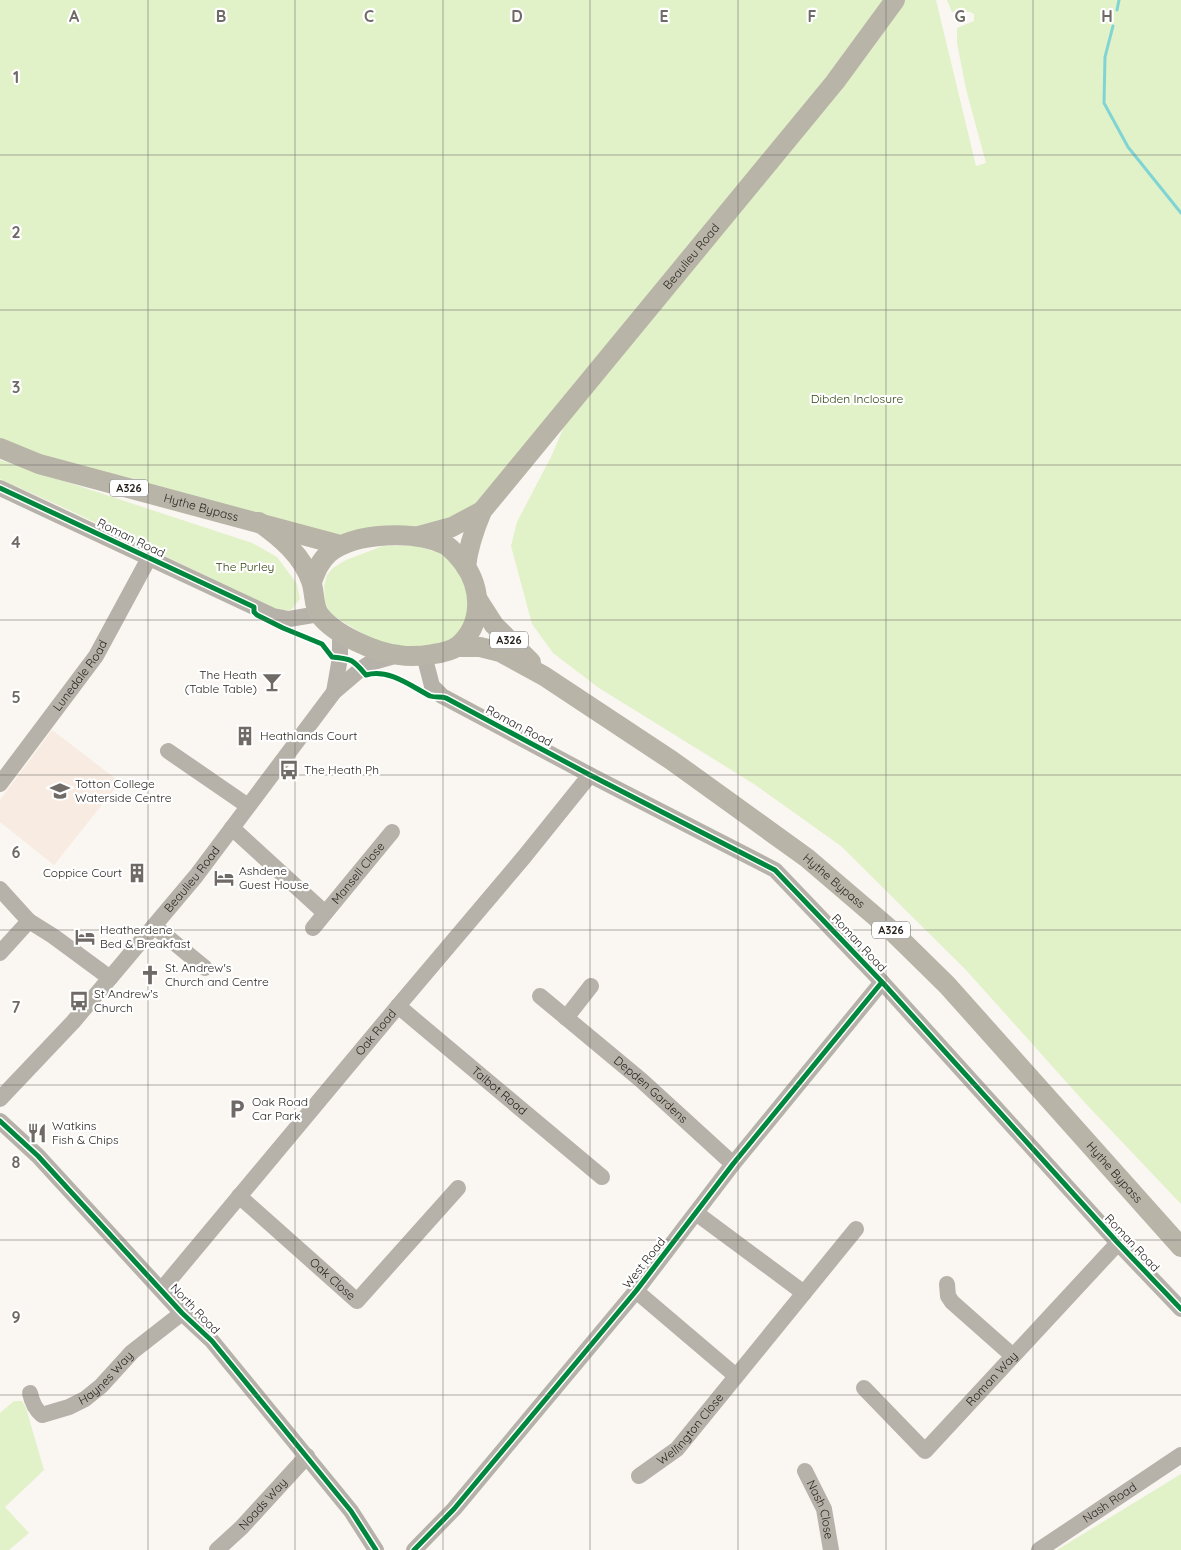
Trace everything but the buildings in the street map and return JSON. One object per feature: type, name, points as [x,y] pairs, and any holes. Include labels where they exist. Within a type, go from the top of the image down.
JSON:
[{"type":"main road","name":"Beaulieu Road","points":[[466,567],[473,531],[482,511],[835,82],[895,0]]},
{"type":"main road","name":"Hythe Bypass","points":[[0,448],[39,464],[340,545]]},
{"type":"main road","name":"Beaulieu Road","points":[[419,536],[433,534],[457,525],[482,511]]},
{"type":"main road","name":"Hythe Bypass","points":[[260,522],[282,538],[293,550],[312,582]]},
{"type":"main road","points":[[419,536],[448,546],[458,555],[473,578],[478,600],[476,619],[472,628],[457,647],[445,652],[398,656],[366,646],[340,633],[319,614],[312,582],[318,566],[327,554],[340,545],[378,537],[419,536]]},
{"type":"main road","name":"Hythe Bypass","points":[[478,600],[494,625],[544,676]]},
{"type":"main road","name":"Hythe Bypass","points":[[457,647],[480,647],[500,652],[544,676],[671,760],[807,858],[890,929],[947,985],[1181,1248]]},
{"type":"street","name":"Roman Road","points":[[0,488],[273,616],[289,619],[319,614]]},
{"type":"street","name":"Lunedale Road","points":[[0,784],[96,656],[149,558]]},
{"type":"street","name":"Beaulieu Road","points":[[334,692],[340,658],[340,633]]},
{"type":"street","name":"Roman Road","points":[[424,655],[432,686],[442,696],[775,870],[882,982],[1118,1243],[1181,1309]]},
{"type":"street","name":"Beaulieu Road","points":[[0,1099],[73,1022],[196,876],[334,692],[370,663],[398,656]]},
{"type":"street","points":[[168,751],[248,806]]},
{"type":"street","name":"Oak Road","points":[[162,1289],[524,857],[590,775]]},
{"type":"street","name":"Mansell Close","points":[[232,828],[325,913]]},
{"type":"street","name":"Mansell Close","points":[[313,928],[392,832]]},
{"type":"street","points":[[0,889],[29,921],[53,936],[110,978]]},
{"type":"street","points":[[0,953],[29,921]]},
{"type":"street","points":[[154,926],[205,968]]},
{"type":"street","name":"West Road","points":[[414,1550],[454,1509],[636,1291],[734,1164],[882,982]]},
{"type":"street","points":[[566,1018],[591,986]]},
{"type":"street","name":"Depden Gardens","points":[[540,996],[641,1080],[734,1164]]},
{"type":"street","name":"Talbot Road","points":[[398,1006],[602,1177]]},
{"type":"street","name":"North Road","points":[[0,1121],[38,1156],[182,1313],[212,1341],[351,1511],[376,1550]]},
{"type":"street","name":"Oak Close","points":[[239,1196],[357,1301],[458,1188]]},
{"type":"street","points":[[696,1213],[804,1293]]},
{"type":"street","name":"Wellington Close","points":[[638,1476],[677,1448],[856,1229]]},
{"type":"street","name":"Roman Way","points":[[864,1388],[925,1451],[1118,1243]]},
{"type":"street","points":[[947,1284],[948,1296],[952,1302],[1013,1356]]},
{"type":"street","points":[[636,1291],[736,1376]]},
{"type":"street","name":"Haynes Way","points":[[30,1394],[36,1410],[42,1416],[69,1408],[85,1399],[132,1352],[182,1313]]},
{"type":"street","name":"Nash Road","points":[[1039,1550],[1181,1455]]},
{"type":"street","name":"Noads Way","points":[[218,1550],[242,1528],[307,1456]]},
{"type":"street","name":"Nash Close","points":[[805,1471],[824,1509],[831,1550]]},
{"type":"shaded area","name":"Totton College Waterside Centre","points":[[52,730],[120,782],[54,865],[0,822],[0,800]]},
{"type":"green space","points":[[0,0],[889,0],[497,489],[449,524],[339,538],[0,443]]},
{"type":"green space","name":"Dibden Inclosure","points":[[902,0],[936,0],[976,166],[986,163],[966,89],[957,43],[957,28],[974,21],[974,14],[970,12],[952,12],[947,0],[1181,0],[1181,1204],[1087,1105],[966,970],[841,846],[754,784],[599,688],[553,653],[532,624],[511,546],[517,522],[551,457],[565,424]]},
{"type":"green space","name":"The Purley","points":[[0,460],[252,543],[277,557],[297,584],[300,599],[291,610],[278,610],[0,479]]},
{"type":"green space","points":[[383,546],[417,546],[451,556],[459,564],[471,607],[462,632],[442,646],[401,647],[375,641],[335,617],[328,610],[324,586],[327,575],[333,568],[346,560]]},
{"type":"green space","points":[[14,1401],[22,1401],[26,1408],[44,1470],[5,1507],[29,1533],[9,1550],[0,1550],[0,1413]]},
{"type":"green space","points":[[1181,1474],[1181,1550],[1057,1550]]},
{"type":"waterway","points":[[1117,10],[1119,0]]},
{"type":"waterway","points":[[1113,26],[1105,57],[1104,103],[1128,147],[1181,213]]},
{"type":"cycle path","points":[[0,488],[254,607],[254,612],[257,615],[322,644],[332,657],[352,661],[366,675],[374,673],[391,676],[430,696],[446,698],[590,775],[775,870],[882,982],[1118,1243],[1181,1309]]},
{"type":"cycle path","points":[[414,1550],[454,1509],[636,1291],[733,1164],[882,982]]},
{"type":"cycle path","points":[[0,1121],[38,1156],[182,1313],[212,1341],[351,1511],[376,1550]]},
{"type":"place","name":"The Heath (Table Table)","points":[[272,682]]},
{"type":"place","name":"Heathlands Court","points":[[245,736]]},
{"type":"place","name":"The Heath Ph","points":[[289,770]]},
{"type":"place","name":"Totton College Waterside Centre","points":[[60,791]]},
{"type":"place","name":"Coppice Court","points":[[137,873]]},
{"type":"place","name":"Ashdene Guest House","points":[[224,878]]},
{"type":"place","name":"Heatherdene Bed & Breakfast","points":[[85,937]]},
{"type":"place","name":"St. Andrew's Church and Centre","points":[[150,975]]},
{"type":"place","name":"St Andrew's Church","points":[[79,1001]]},
{"type":"place","name":"Oak Road Car Park","points":[[237,1109]]},
{"type":"place","name":"Watkins Fish & Chips","points":[[37,1133]]}]
